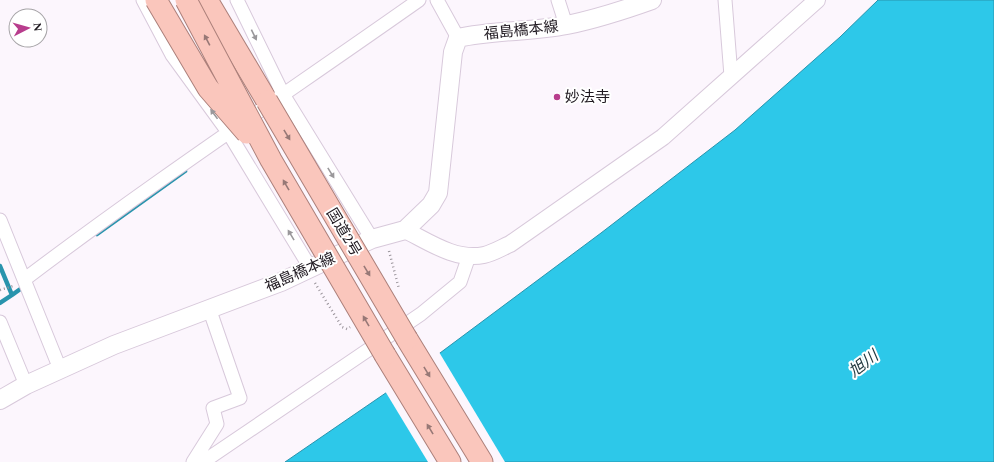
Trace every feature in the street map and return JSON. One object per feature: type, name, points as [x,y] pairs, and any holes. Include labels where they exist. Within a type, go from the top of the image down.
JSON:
[{"type":"highway","points":[[156,0],[208,88],[271,160]]},
{"type":"highway","name":"国道2号","points":[[186,0],[271,160],[450,462]]},
{"type":"highway","name":"国道2号","points":[[207,0],[275,99],[482,462]]},
{"type":"highway","points":[[224,0],[275,99]]},
{"type":"main road","name":"福島橋本線","points":[[0,400],[26,385],[114,345],[311,269],[372,239],[405,230],[431,205],[438,193],[453,52],[458,38],[566,25],[619,12],[652,0]]},
{"type":"street","points":[[143,0],[172,55],[228,132],[311,269]]},
{"type":"street","points":[[237,0],[275,99],[372,239]]},
{"type":"street","points":[[23,284],[114,212],[419,0]]},
{"type":"street","points":[[437,0],[458,38]]},
{"type":"street","points":[[558,0],[566,25]]},
{"type":"street","points":[[725,0],[731,76]]},
{"type":"street","points":[[405,230],[448,252],[469,256],[484,255],[510,244],[663,137],[817,0]]},
{"type":"street","points":[[0,220],[23,284],[60,369]]},
{"type":"street","points":[[203,462],[421,314],[460,282],[469,256]]},
{"type":"street","points":[[193,462],[217,424],[213,408],[240,398],[209,308]]},
{"type":"street","points":[[0,322],[26,385]]},
{"type":"path","points":[[0,290],[23,284]]},
{"type":"water","name":"旭川","points":[[878,0],[994,0],[994,462],[285,462],[393,388],[601,233],[735,130],[840,37]]},
{"type":"pier","points":[[439,352],[505,462],[428,462],[385,391]]},
{"type":"waterway","points":[[97,234],[185,171]]},
{"type":"waterway","points":[[0,266],[12,295],[0,303]]},
{"type":"waterway","points":[[12,295],[26,285]]},
{"type":"place","name":"妙法寺","points":[[557,97]]}]
